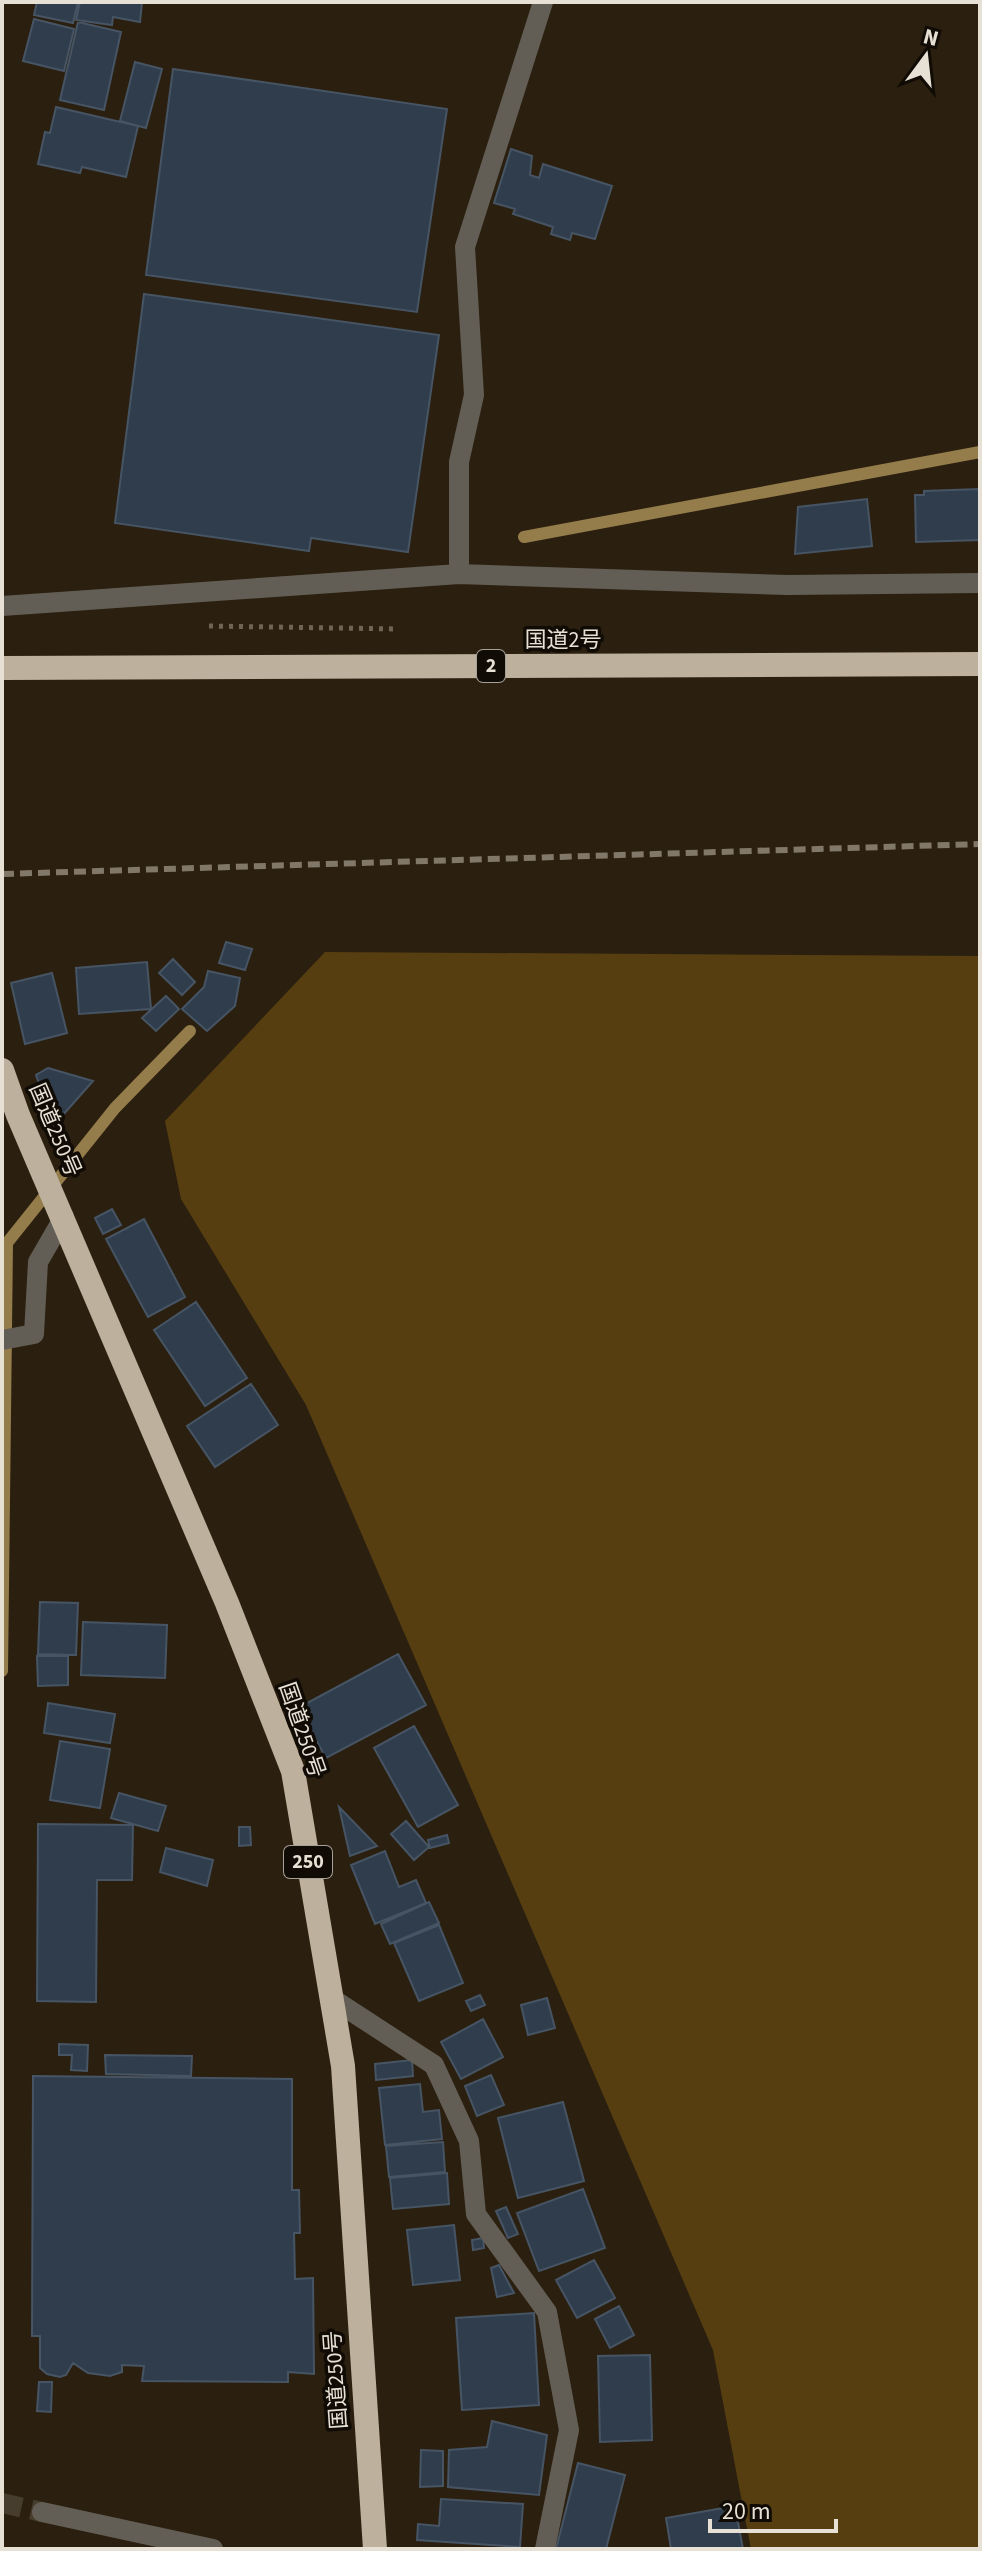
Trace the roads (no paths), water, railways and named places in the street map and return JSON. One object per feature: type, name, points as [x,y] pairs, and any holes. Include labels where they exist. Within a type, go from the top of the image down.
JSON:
[{"type":"highway","name":"国道2号","points":[[2,668],[980,664]]},
{"type":"highway","name":"国道250号","points":[[2,1070],[18,1115],[227,1603],[293,1771],[343,2066],[375,2549]]},
{"type":"street","points":[[459,574],[459,462],[474,395],[465,247],[543,2]]},
{"type":"street","points":[[2,606],[459,574],[788,585],[980,583]]},
{"type":"street","points":[[2,1340],[34,1334],[38,1262],[64,1217]]},
{"type":"street","points":[[331,1998],[434,2065],[469,2141],[476,2214],[547,2312],[569,2430],[545,2549]]},
{"type":"street","points":[[42,2512],[213,2549]]},
{"type":"waterway","points":[[524,537],[980,452]]},
{"type":"waterway","points":[[2,1671],[7,1243],[115,1108],[190,1031]]},
{"type":"tunnel","points":[[2,2503],[42,2512]]},
{"type":"railway","points":[[2,874],[980,844]]}]
